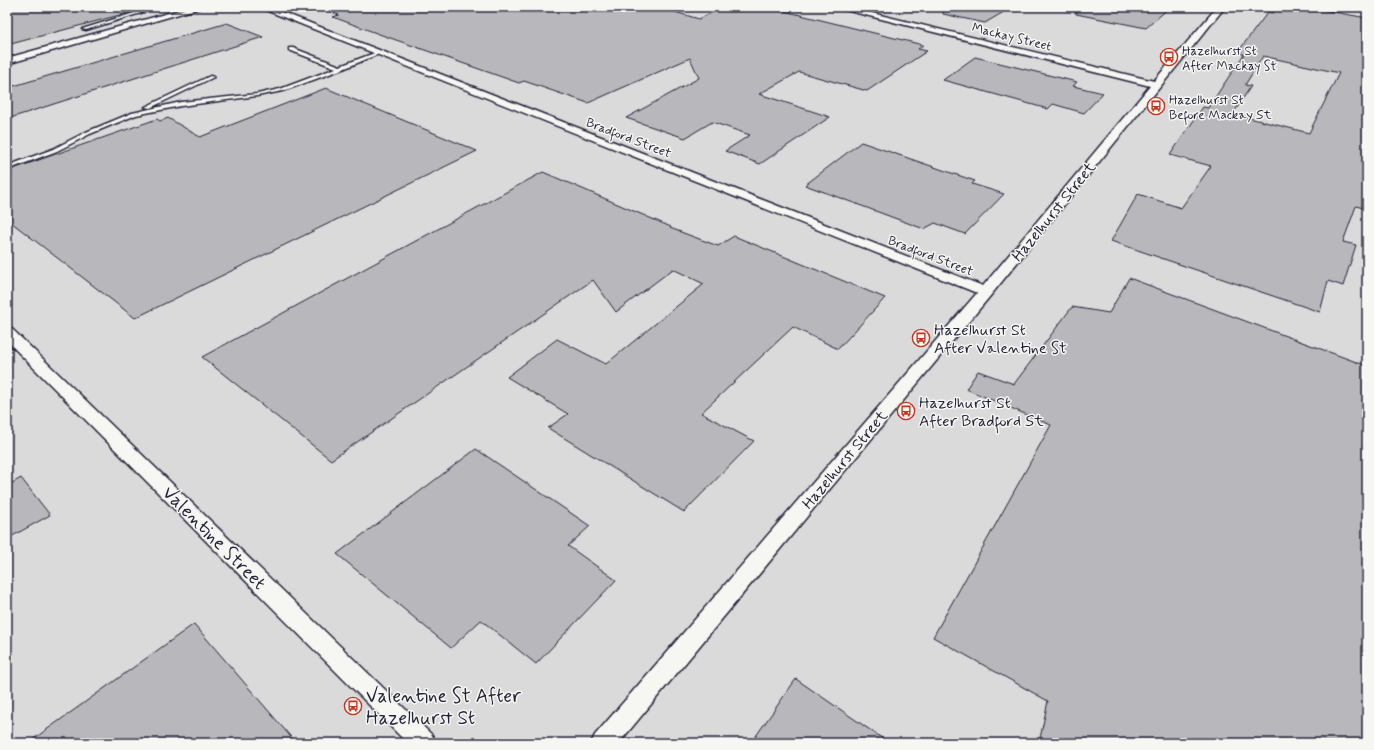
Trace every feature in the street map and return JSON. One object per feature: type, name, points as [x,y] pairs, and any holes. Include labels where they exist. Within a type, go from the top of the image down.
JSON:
[{"type":"street","points":[[7,61],[199,7]]},
{"type":"street","name":"Bradford Street","points":[[262,7],[986,292]]},
{"type":"street","name":"Mackay Street","points":[[837,7],[1157,85]]},
{"type":"street","name":"Hazelhurst Street","points":[[603,743],[986,292],[1220,7]]},
{"type":"street","name":"Valentine Street","points":[[7,332],[424,743]]},
{"type":"lane","points":[[84,29],[158,7]]},
{"type":"lane","points":[[139,13],[140,16],[150,21]]},
{"type":"lane","points":[[291,49],[341,68]]},
{"type":"lane","points":[[134,114],[181,104],[257,95],[280,90],[380,53]]},
{"type":"lane","points":[[7,168],[55,150],[88,133],[134,114],[212,77]]},
{"type":"shaded area","points":[[7,7],[1367,7],[1367,743],[7,743]]},
{"type":"building","points":[[7,7],[130,7],[131,12],[7,45]]},
{"type":"building","points":[[324,7],[658,7],[699,19],[723,7],[768,7],[923,45],[918,49],[927,51],[867,91],[799,72],[759,94],[830,117],[760,164],[725,151],[750,135],[712,122],[685,138],[626,118],[699,78],[690,58],[588,103],[524,81],[519,83],[379,34],[333,17],[339,15],[324,9]]},
{"type":"building","points":[[944,7],[1012,7],[985,23],[943,14]]},
{"type":"building","points":[[1077,7],[1170,7],[1146,28],[1076,14]]},
{"type":"building","points":[[1277,7],[1306,7],[1367,18],[1367,209],[1356,206],[1343,242],[1356,245],[1343,286],[1328,281],[1320,312],[1111,241],[1138,194],[1181,208],[1211,166],[1170,155],[1203,107],[1208,108],[1244,54],[1237,53],[1268,12],[1273,13]],"holes":[[[1263,56],[1339,73],[1309,133],[1233,114],[1251,86],[1245,85]]]},
{"type":"building","points":[[227,23],[263,37],[7,119],[7,88]]},
{"type":"building","points":[[975,57],[1077,82],[1073,86],[1103,93],[1084,113],[1053,104],[1048,109],[943,80]]},
{"type":"building","points":[[326,88],[477,151],[135,318],[7,219],[7,171],[157,119],[160,121],[168,118],[200,137]]},
{"type":"building","points":[[861,142],[975,181],[972,184],[1004,194],[965,234],[935,223],[924,229],[805,185]]},
{"type":"building","points":[[543,172],[671,227],[670,228],[718,246],[734,236],[885,298],[838,349],[793,327],[701,413],[754,441],[684,512],[548,428],[568,414],[507,377],[557,339],[606,364],[704,284],[673,269],[616,312],[593,280],[331,460],[202,357]]},
{"type":"building","points":[[1129,278],[1367,366],[1367,743],[1039,743],[1048,701],[933,637],[1051,425],[966,389],[978,371],[1014,384],[1072,307],[1109,313]]},
{"type":"building","points":[[476,449],[590,526],[568,546],[616,580],[536,664],[481,620],[451,648],[337,554]]},
{"type":"building","points":[[21,478],[50,515],[7,539],[7,486]]},
{"type":"building","points":[[194,624],[296,743],[28,743]]},
{"type":"building","points":[[796,679],[889,743],[751,743]]},
{"type":"place","name":"Hazelhurst St After Mackay St","points":[[1169,57]]},
{"type":"place","name":"Hazelhurst St Before Mackay St","points":[[1156,106]]},
{"type":"place","name":"Hazelhurst St After Valentine St","points":[[921,338]]},
{"type":"place","name":"Hazelhurst St After Bradford St","points":[[906,411]]},
{"type":"place","name":"Valentine St After Hazelhurst St","points":[[353,706]]}]
